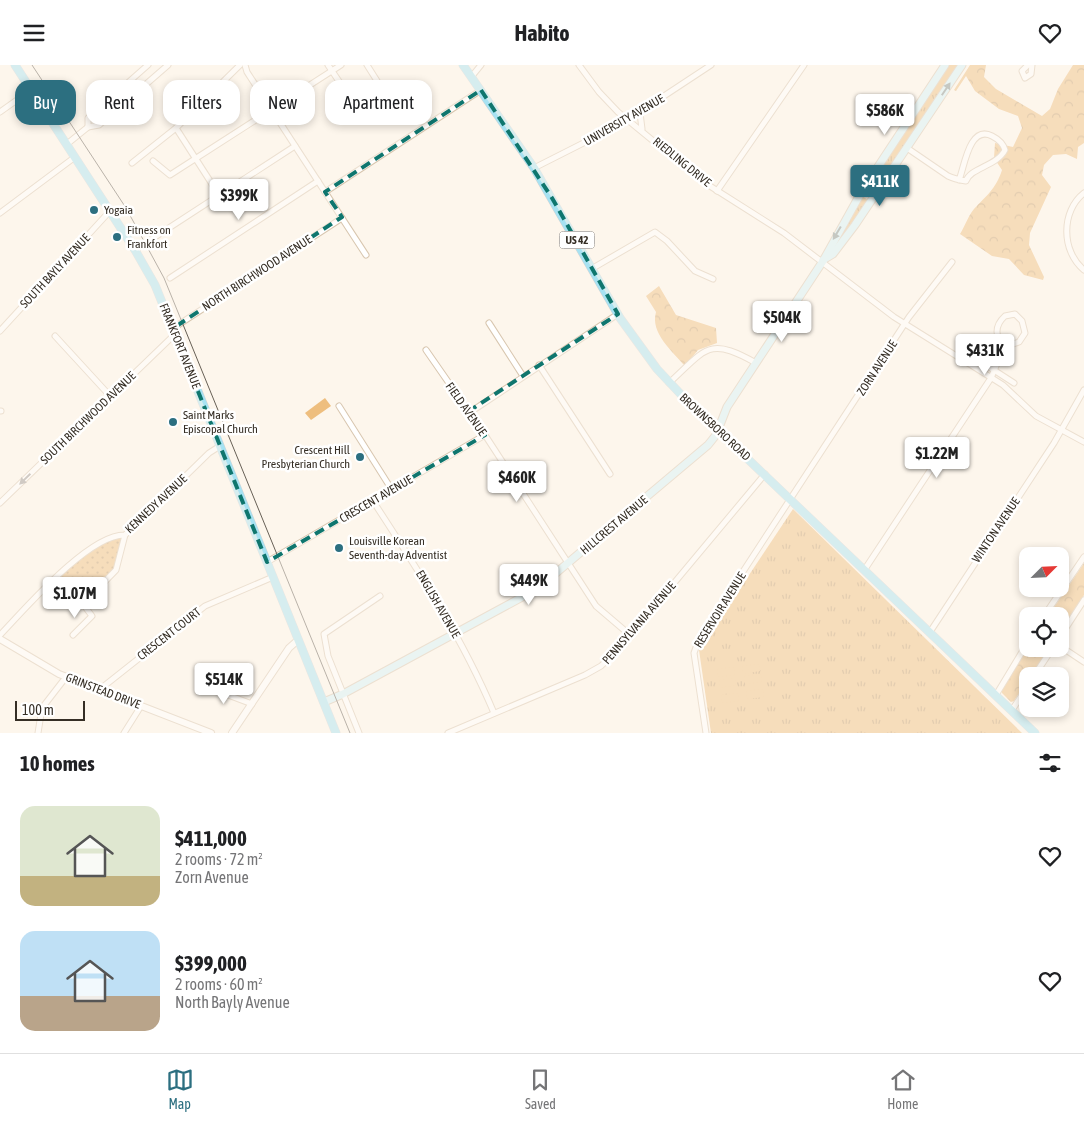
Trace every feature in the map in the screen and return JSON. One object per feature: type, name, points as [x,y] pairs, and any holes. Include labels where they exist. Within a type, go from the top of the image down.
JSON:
[{"type":"main road","name":"FRANKFORT AVENUE","points":[[15,65],[25,80]]},
{"type":"main road","name":"BROWNSBORO ROAD","points":[[464,65],[534,168],[618,314],[649,360],[717,429],[1035,733]]},
{"type":"main road","points":[[822,261],[862,191],[945,65]]},
{"type":"main road","points":[[822,261],[833,254],[838,248],[962,65]]},
{"type":"main road","name":"FRANKFORT AVENUE","points":[[54,125],[135,250],[155,285],[336,733]]},
{"type":"main road","name":"HILLCREST AVENUE","points":[[324,702],[343,694],[537,589],[708,445],[727,407],[822,261]]},
{"type":"street","points":[[88,127],[88,118],[148,65]]},
{"type":"street","points":[[67,144],[88,127],[99,125],[168,65]]},
{"type":"street","points":[[132,163],[176,128],[240,65]]},
{"type":"street","points":[[245,65],[246,72],[251,80]]},
{"type":"street","points":[[328,65],[338,80]]},
{"type":"street","points":[[315,82],[340,65]]},
{"type":"street","points":[[367,65],[376,80]]},
{"type":"street","points":[[472,76],[481,65]]},
{"type":"street","name":"RIEDLING DRIVE","points":[[579,65],[604,98],[702,181],[776,228],[822,261]]},
{"type":"street","name":"UNIVERSITY AVENUE","points":[[534,168],[629,120],[711,65]]},
{"type":"street","points":[[718,191],[804,65]]},
{"type":"street","points":[[326,192],[481,90]]},
{"type":"street","points":[[0,112],[15,101]]},
{"type":"street","points":[[640,113],[642,130]]},
{"type":"street","points":[[153,161],[170,175],[250,124]]},
{"type":"street","points":[[281,125],[366,255]]},
{"type":"street","points":[[176,128],[219,195]]},
{"type":"street","points":[[907,148],[948,176],[959,180],[966,181],[970,175],[1001,156],[1005,150],[1002,144],[988,134],[978,137],[965,155],[959,180]]},
{"type":"street","points":[[135,250],[295,145]]},
{"type":"street","points":[[0,213],[75,157]]},
{"type":"street","points":[[170,278],[318,181]]},
{"type":"street","points":[[1084,193],[1072,207],[1067,236],[1070,253],[1084,270]]},
{"type":"street","name":"SOUTH BAYLY AVENUE","points":[[0,331],[110,211]]},
{"type":"street","name":"NORTH BIRCHWOOD AVENUE","points":[[174,332],[178,325],[342,218]]},
{"type":"street","points":[[593,268],[656,232],[695,271],[713,279]]},
{"type":"street","points":[[822,261],[838,276],[905,325],[1010,390],[1036,415],[1084,442]]},
{"type":"street","name":"ZORN AVENUE","points":[[791,499],[926,293],[952,262]]},
{"type":"street","points":[[469,413],[618,314]]},
{"type":"street","points":[[865,569],[991,378],[1004,347],[1019,342],[1025,333],[1022,321],[1015,314],[1004,316],[997,329],[996,336],[1004,347]]},
{"type":"street","points":[[489,323],[523,376]]},
{"type":"street","name":"SOUTH BIRCHWOOD AVENUE","points":[[0,503],[111,397],[171,338],[174,332]]},
{"type":"street","points":[[55,336],[111,397]]},
{"type":"street","points":[[670,383],[701,353],[714,347],[731,349],[756,363]]},
{"type":"street","name":"FIELD AVENUE","points":[[426,350],[485,435],[596,606],[630,635]]},
{"type":"street","points":[[966,352],[1014,383]]},
{"type":"street","points":[[539,365],[610,474]]},
{"type":"street","name":"WINTON AVENUE","points":[[930,632],[1063,429],[1084,390]]},
{"type":"street","points":[[339,406],[392,490]]},
{"type":"street","name":"CRESCENT AVENUE","points":[[267,562],[485,435]]},
{"type":"street","name":"KENNEDY AVENUE","points":[[0,635],[54,580],[87,550],[110,537],[125,535],[209,453],[220,446]]},
{"type":"street","name":"PENNSYLVANIA AVENUE","points":[[448,733],[592,671],[609,659],[765,474]]},
{"type":"street","name":"RESERVOIR AVENUE","points":[[706,733],[695,649],[791,499]]},
{"type":"street","name":"ENGLISH AVENUE","points":[[374,501],[431,588],[477,672],[494,713]]},
{"type":"street","points":[[83,603],[116,570],[125,535]]},
{"type":"street","points":[[1050,607],[1084,557]]},
{"type":"street","name":"CRESCENT COURT","points":[[99,689],[205,606],[273,577]]},
{"type":"street","points":[[54,580],[83,603],[92,617],[73,635]]},
{"type":"street","points":[[359,733],[328,656],[325,633],[380,597]]},
{"type":"street","points":[[1069,623],[1084,600]]},
{"type":"street","name":"GRINSTEAD DRIVE","points":[[0,639],[66,677],[211,733]]},
{"type":"street","points":[[232,733],[286,652],[298,640]]},
{"type":"street","points":[[1069,652],[1084,662]]},
{"type":"street","points":[[996,695],[1019,656]]},
{"type":"street","points":[[38,733],[38,721],[42,708],[66,677]]},
{"type":"street","points":[[204,686],[252,704]]},
{"type":"street","points":[[1012,710],[1019,700]]},
{"type":"street","points":[[124,733],[142,706]]},
{"type":"highlighted area","points":[[481,90],[552,198],[618,314],[469,411],[485,435],[267,562],[174,332],[178,325],[342,217],[325,192]]},
{"type":"green space","points":[[948,65],[960,65],[873,194],[868,193],[866,190]]},
{"type":"green space","points":[[970,65],[986,65],[984,77],[996,89],[1042,116],[1050,109],[1058,89],[1073,65],[1084,65],[1084,143],[1078,147],[1077,159],[1066,154],[1053,155],[1044,165],[1042,175],[1051,187],[1030,233],[1029,245],[1044,277],[1043,280],[1024,275],[1009,259],[992,256],[960,234],[972,212],[990,192],[1000,177],[1002,170],[994,158],[995,143],[1013,147],[1022,128],[1018,116],[999,109],[975,91],[966,76],[956,91],[954,90]]},
{"type":"green space","points":[[862,196],[868,200],[832,252]]},
{"type":"green space","points":[[659,286],[676,315],[716,328],[717,343],[698,350],[685,366],[663,341],[656,327],[656,312],[646,296]]},
{"type":"green space","points":[[325,398],[331,406],[311,420],[305,413]]},
{"type":"green space","points":[[793,509],[1022,733],[711,733],[699,650]]},
{"type":"green space","points":[[123,535],[114,572],[83,604],[54,580],[87,550]]},
{"type":"green space","points":[[1084,563],[1084,595],[1069,618],[1069,607],[1054,607],[1061,597],[1069,597],[1069,585]]},
{"type":"green space","points":[[1020,657],[1044,657],[1037,667],[1019,667],[1019,693],[1014,701],[1011,702],[1002,693],[1001,689]]},
{"type":"green space","points":[[759,664],[760,671],[743,674],[742,666]]},
{"type":"green space","points":[[734,667],[735,675],[718,677],[717,669]]},
{"type":"green space","points":[[761,674],[762,682],[745,684],[744,676]]},
{"type":"green space","points":[[735,678],[736,685],[720,688],[719,680]]},
{"type":"green space","points":[[763,689],[764,697],[747,699],[746,691]]},
{"type":"green space","points":[[738,693],[739,701],[722,703],[721,695]]},
{"type":"railway","points":[[32,65],[126,208],[164,278],[350,733]]},
{"type":"place","name":"Yogaia","points":[[94,210]]},
{"type":"place","name":"Fitness on Frankfort","points":[[117,237]]},
{"type":"place","name":"Saint Marks Episcopal Church","points":[[173,422]]},
{"type":"place","name":"Crescent Hill Presbyterian Church","points":[[360,457]]},
{"type":"place","name":"Louisville Korean Seventh-day Adventist","points":[[339,548]]}]
